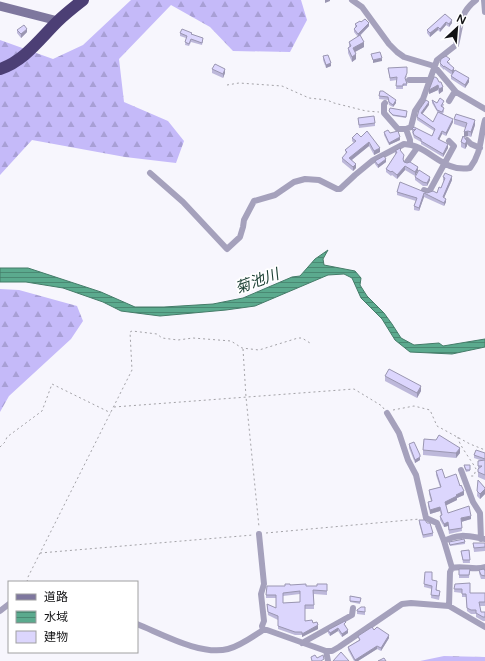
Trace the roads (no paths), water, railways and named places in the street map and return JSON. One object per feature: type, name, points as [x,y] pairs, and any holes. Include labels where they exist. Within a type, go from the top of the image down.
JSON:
[{"type":"highway","points":[[0,69],[8,67],[21,59],[58,21],[83,0]]},
{"type":"street","points":[[352,0],[362,7],[389,44],[397,52],[404,57],[434,66],[455,91],[485,109]]},
{"type":"street","points":[[386,103],[384,104],[384,113],[398,129],[406,130],[411,127],[415,111],[423,99],[428,80],[436,60],[456,45],[462,17],[469,6],[476,0]]},
{"type":"street","points":[[484,0],[485,12]]},
{"type":"street","points":[[0,6],[58,21]]},
{"type":"street","points":[[409,80],[428,80]]},
{"type":"street","points":[[449,100],[455,91]]},
{"type":"street","points":[[150,173],[183,202],[227,249],[240,237],[244,220],[254,201],[275,195],[294,182],[304,179],[319,180],[340,189],[372,161],[404,144],[410,144],[453,168],[470,168],[480,148],[485,120]]},
{"type":"street","points":[[406,130],[410,144]]},
{"type":"street","points":[[467,140],[471,144],[480,148]]},
{"type":"street","points":[[424,190],[429,192],[454,146],[449,141]]},
{"type":"street","points":[[407,162],[417,148]]},
{"type":"street","points":[[387,413],[399,433],[408,460],[416,475],[426,518],[436,523],[444,542],[452,568],[450,572],[449,606]]},
{"type":"street","points":[[444,542],[452,537],[462,535],[483,539],[480,513],[473,502],[461,470]]},
{"type":"street","points":[[259,534],[264,584],[261,594],[264,621],[262,626],[263,630]]},
{"type":"street","points":[[452,568],[458,566],[480,569],[485,567]]},
{"type":"street","points":[[138,624],[197,648],[214,650],[227,649],[237,646],[263,630],[267,630],[326,651],[332,651],[339,647],[402,604],[411,603],[449,606],[485,627]]},
{"type":"street","points":[[0,611],[8,605]]},
{"type":"street","points":[[302,643],[352,615],[352,608]]},
{"type":"street","points":[[326,651],[328,661]]},
{"type":"water","points":[[328,250],[323,259],[324,265],[355,271],[361,278],[360,285],[367,296],[384,313],[401,338],[414,345],[439,343],[443,346],[485,339],[485,347],[452,354],[410,352],[395,340],[382,319],[361,298],[352,278],[344,274],[328,275],[255,306],[160,316],[121,311],[103,302],[63,288],[26,282],[0,282],[0,268],[28,268],[101,292],[135,307],[213,304],[243,298],[292,277],[300,276],[315,259]]},
{"type":"water label","name":"菊池川","points":[[257,281]]}]
